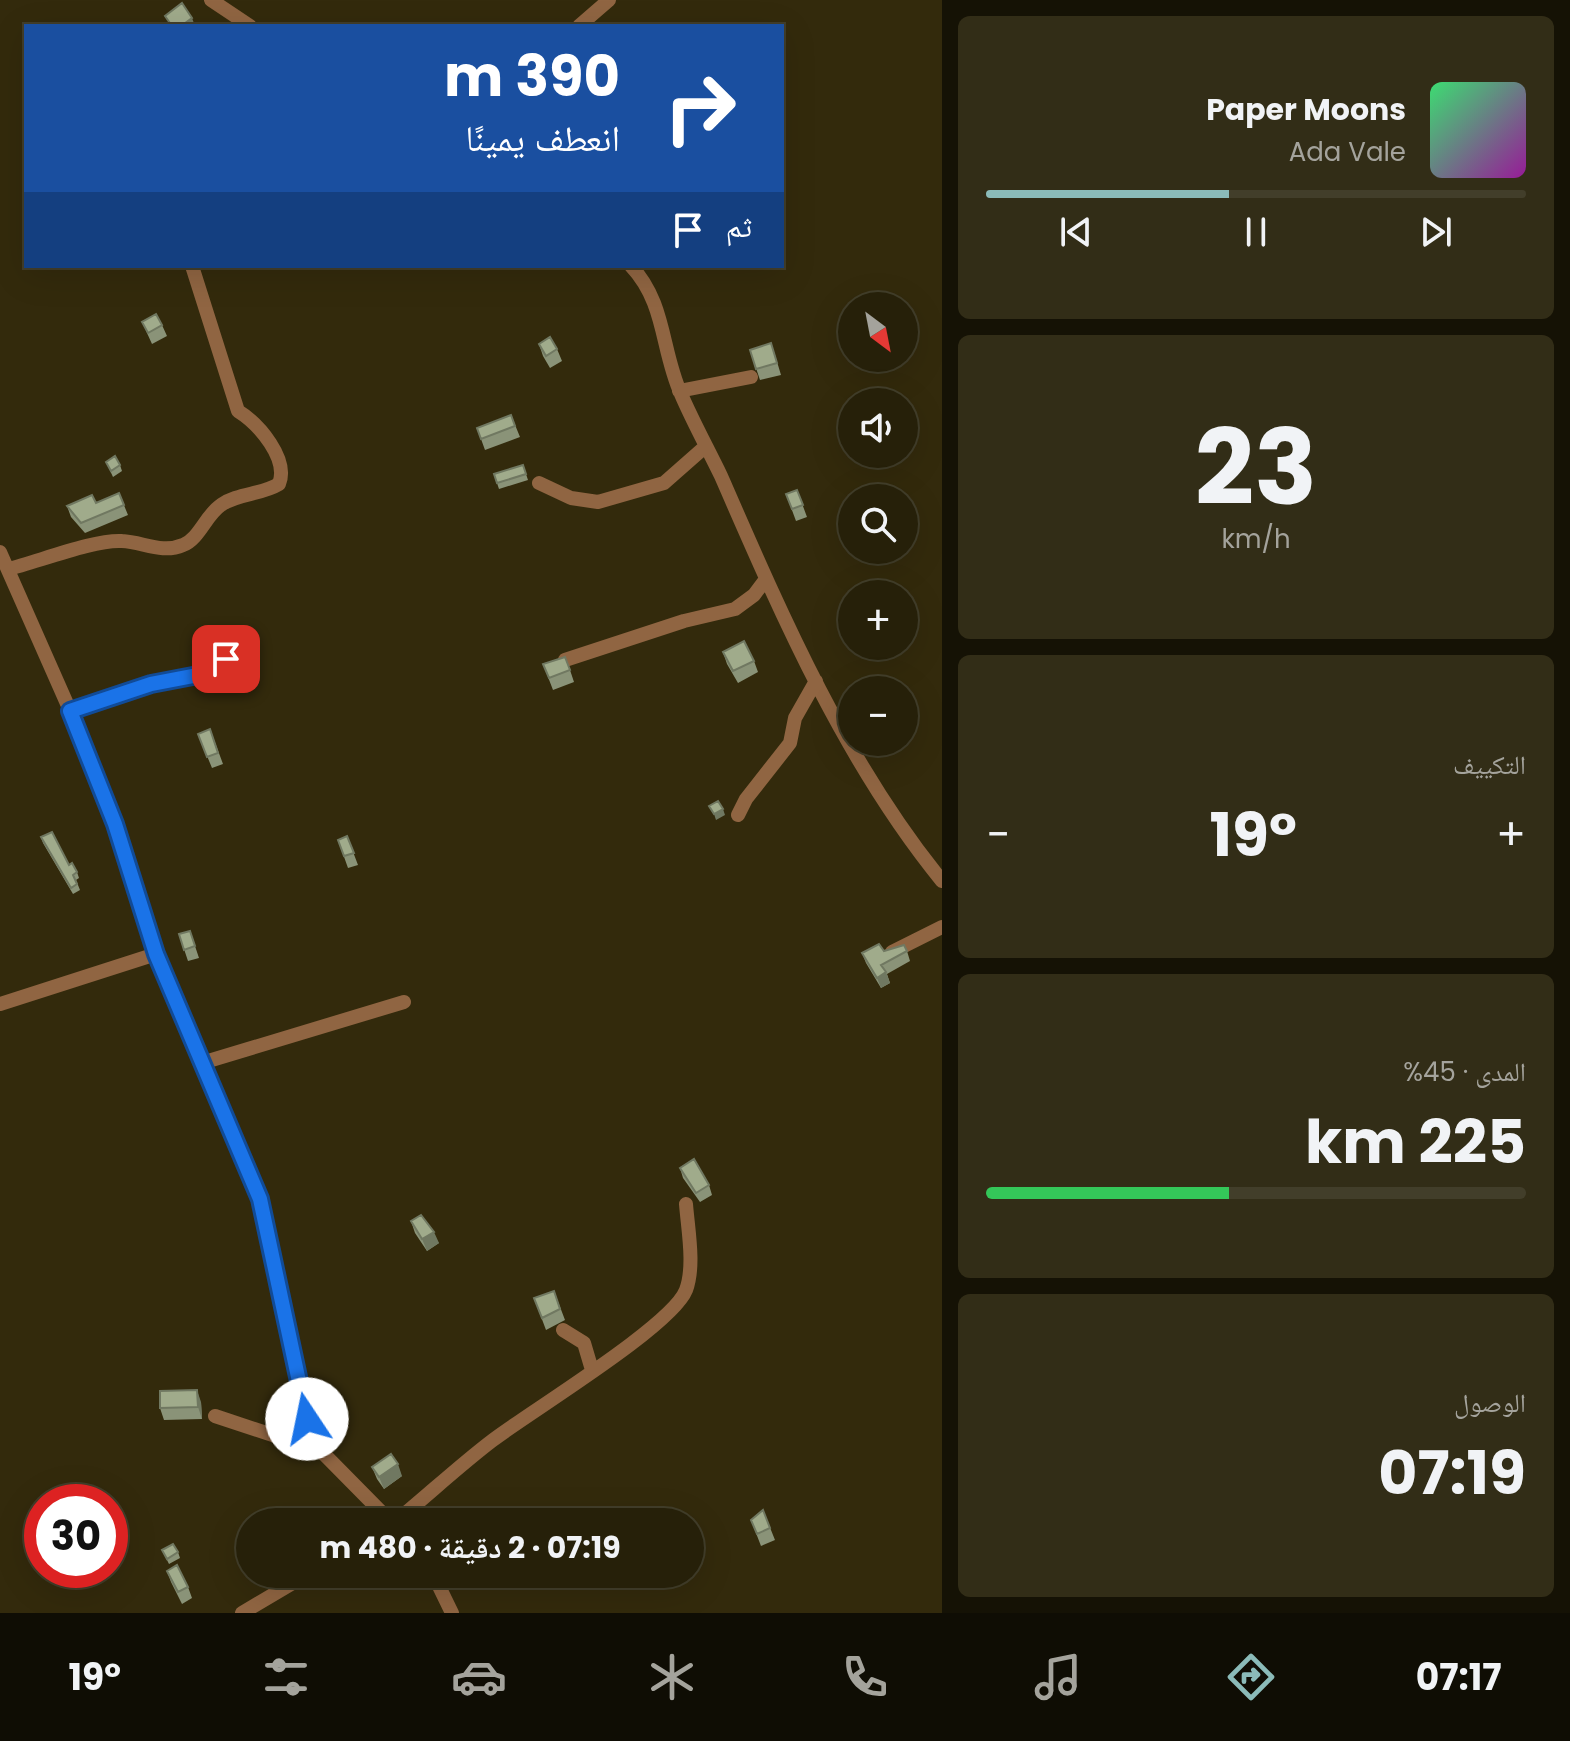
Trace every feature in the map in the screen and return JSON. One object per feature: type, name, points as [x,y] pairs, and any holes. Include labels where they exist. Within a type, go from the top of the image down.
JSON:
[{"type":"street","points":[[211,0],[247,24]]},
{"type":"street","points":[[581,24],[609,0]]},
{"type":"street","points":[[8,569],[103,541],[130,541],[156,548],[180,547],[224,502],[279,484],[282,475],[277,455],[248,417],[238,411],[193,268]]},
{"type":"street","points":[[632,268],[654,298],[679,391],[816,681],[847,739],[923,858],[942,881]]},
{"type":"street","points":[[679,391],[751,377]]},
{"type":"street","points":[[539,483],[571,498],[598,502],[664,483],[678,475],[706,446]]},
{"type":"street","points":[[0,552],[70,711],[115,824],[156,954],[205,1062],[260,1199],[307,1419],[321,1451],[379,1508]]},
{"type":"street","points":[[565,660],[684,621],[735,609],[754,595],[766,579]]},
{"type":"street","points":[[70,711],[151,684],[198,675],[226,659]]},
{"type":"street","points":[[738,815],[746,799],[790,743],[795,718],[816,681]]},
{"type":"street","points":[[892,952],[942,927]]},
{"type":"street","points":[[0,1004],[156,954]]},
{"type":"street","points":[[205,1062],[404,1002]]},
{"type":"street","points":[[410,1508],[491,1441],[636,1340],[678,1302],[687,1289],[686,1204]]},
{"type":"street","points":[[563,1330],[584,1343],[592,1370]]},
{"type":"street","points":[[215,1416],[321,1451]]},
{"type":"street","points":[[242,1613],[284,1588]]},
{"type":"street","points":[[440,1588],[452,1613]]},
{"type":"building","points":[[182,3],[192,18],[184,24],[171,24],[165,16]]},
{"type":"building","points":[[156,314],[162,325],[148,333],[142,322]]},
{"type":"building","points":[[550,337],[557,349],[546,356],[539,344]]},
{"type":"building","points":[[771,343],[777,363],[756,369],[750,350]]},
{"type":"building","points":[[511,415],[515,426],[481,439],[477,428]]},
{"type":"building","points":[[115,456],[120,465],[111,471],[106,462]]},
{"type":"building","points":[[523,465],[526,474],[497,483],[494,474]]},
{"type":"building","points":[[797,490],[803,505],[792,509],[786,494]]},
{"type":"building","points":[[119,493],[124,505],[81,523],[67,506],[92,495],[96,503]]},
{"type":"building","points":[[744,641],[754,661],[733,671],[723,652]]},
{"type":"building","points":[[247,644],[253,656],[242,662],[236,650]]},
{"type":"building","points":[[565,657],[570,670],[549,678],[543,664]]},
{"type":"building","points":[[210,729],[218,753],[207,757],[198,734]]},
{"type":"building","points":[[718,801],[723,809],[714,814],[709,806]]},
{"type":"building","points":[[52,832],[69,865],[72,863],[77,872],[73,875],[77,884],[71,888],[41,837]]},
{"type":"building","points":[[347,836],[354,853],[344,856],[338,840]]},
{"type":"building","points":[[190,931],[195,946],[184,950],[179,934]]},
{"type":"building","points":[[879,944],[884,951],[904,945],[907,951],[881,965],[886,972],[877,978],[862,953]]},
{"type":"building","points":[[694,1159],[709,1185],[696,1193],[680,1168]]},
{"type":"building","points":[[421,1215],[434,1232],[422,1239],[411,1221]]},
{"type":"building","points":[[554,1291],[560,1309],[542,1318],[534,1298]]},
{"type":"building","points":[[197,1390],[198,1407],[160,1408],[160,1391]]},
{"type":"building","points":[[391,1454],[398,1464],[379,1477],[372,1467]]},
{"type":"building","points":[[763,1510],[770,1528],[757,1534],[751,1520]]},
{"type":"building","points":[[173,1544],[178,1552],[167,1559],[162,1550]]},
{"type":"building","points":[[177,1565],[188,1587],[178,1592],[167,1571]]},
{"type":"route","points":[[226,659],[198,675],[151,684],[70,711],[115,824],[156,954],[210,1074],[260,1199],[307,1419]]}]
